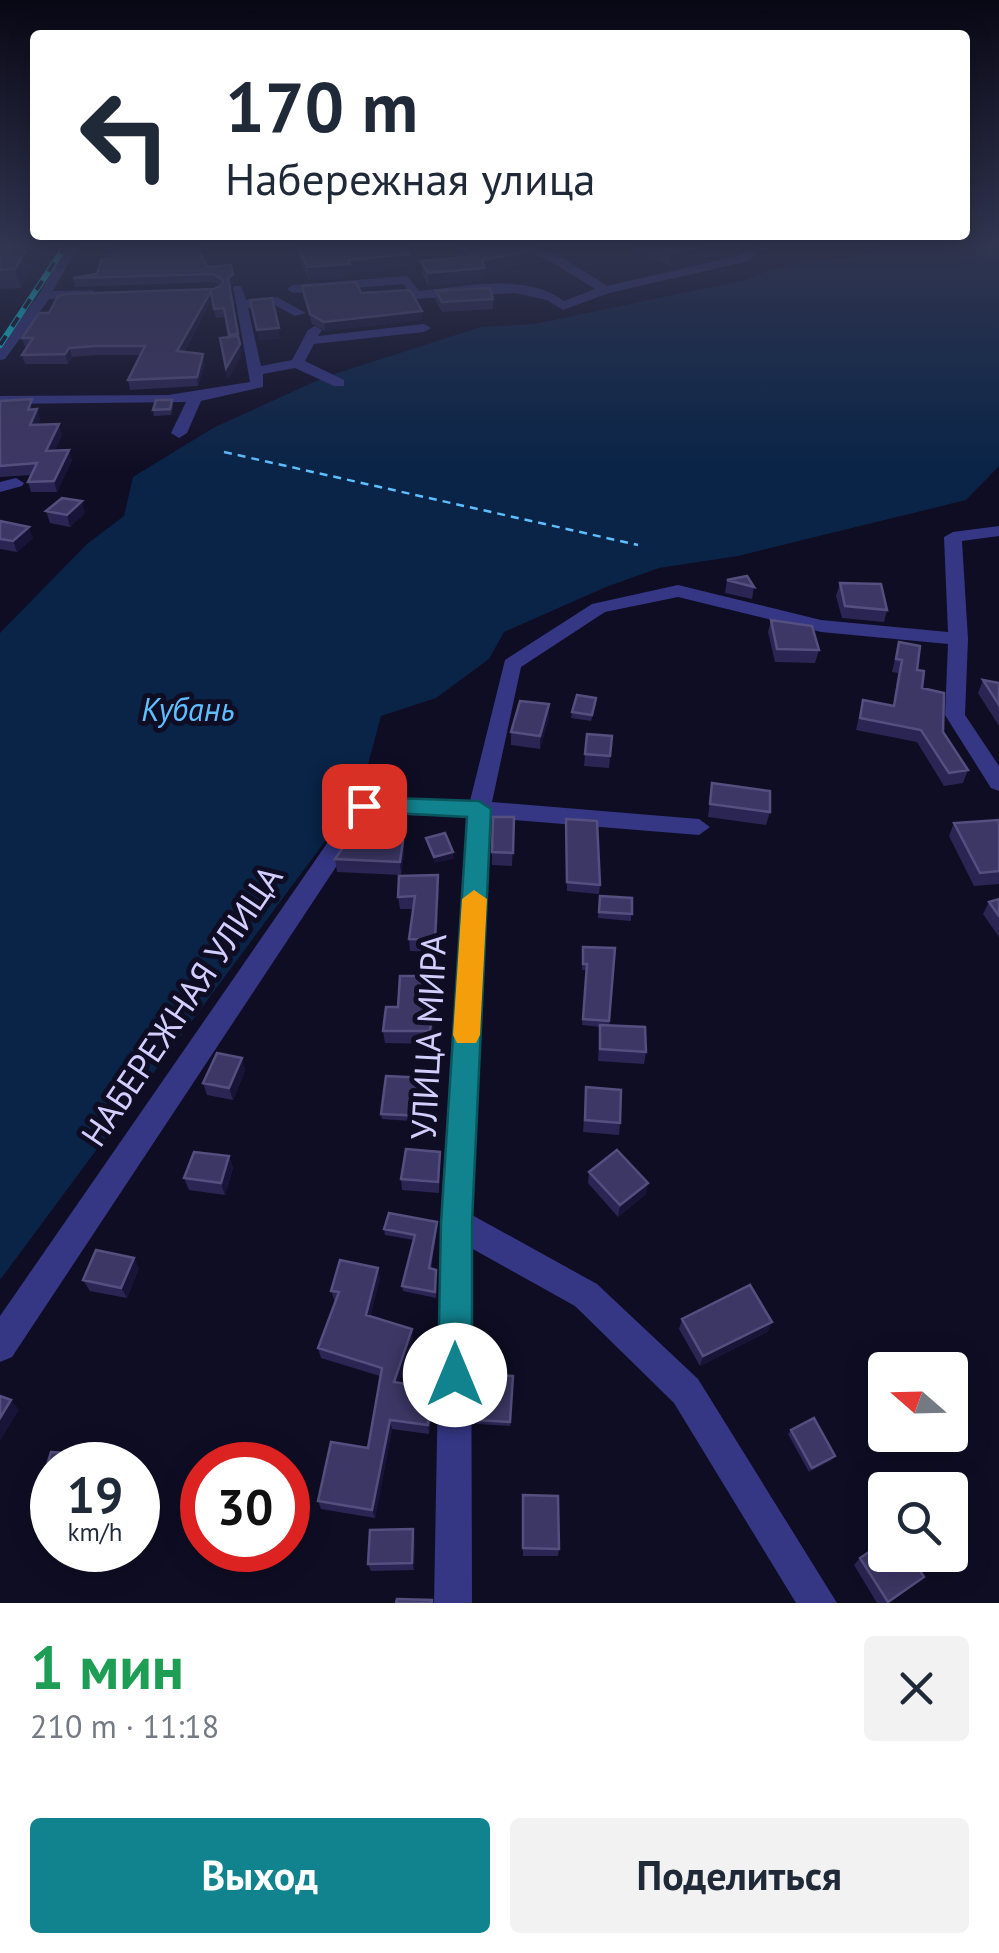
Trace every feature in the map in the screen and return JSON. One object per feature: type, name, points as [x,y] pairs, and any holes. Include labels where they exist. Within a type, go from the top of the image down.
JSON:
[{"type":"street","points":[[0,356],[27,320]]},
{"type":"street","points":[[0,400],[196,396],[239,391],[258,384],[244,320]]},
{"type":"street","points":[[296,363],[312,335],[424,328]]},
{"type":"street","points":[[256,371],[296,363],[340,384]]},
{"type":"street","points":[[180,432],[196,396]]},
{"type":"street","points":[[999,531],[953,537],[958,639],[955,715],[999,783]]},
{"type":"street","name":"УЛИЦА МИРА","points":[[453,1603],[456,1223],[479,809],[512,664],[599,608],[678,591],[821,626],[958,639]]},
{"type":"street","name":"НАБЕРЕЖНАЯ УЛИЦА","points":[[0,1345],[364,806],[479,809]]},
{"type":"street","points":[[479,809],[699,827]]},
{"type":"street","points":[[456,1223],[586,1295],[686,1391],[818,1603]]},
{"type":"water","name":"Кубань","points":[[555,320],[999,320],[999,466],[966,500],[738,556],[659,568],[606,587],[504,632],[489,659],[436,698],[381,716],[360,794],[0,1280],[0,633],[87,544],[124,516],[133,477],[213,428],[325,377],[481,327]]},
{"type":"building","points":[[34,320],[195,320],[177,351],[203,354],[197,377],[128,380],[145,346],[95,346],[69,348],[65,354],[22,355],[33,338],[22,338]]},
{"type":"building","points":[[226,320],[235,320],[238,334],[229,335]]},
{"type":"building","points":[[255,320],[277,320],[279,328],[257,330]]},
{"type":"building","points":[[238,336],[240,344],[226,368],[220,338]]},
{"type":"building","points":[[32,399],[28,410],[37,409],[30,425],[59,424],[46,451],[69,450],[54,481],[28,482],[37,463],[0,466],[0,401]]},
{"type":"building","points":[[156,400],[172,400],[170,409],[153,410]]},
{"type":"building","points":[[62,498],[82,501],[67,515],[46,511]]},
{"type":"building","points":[[0,521],[29,527],[13,541],[0,539]]},
{"type":"building","points":[[747,576],[754,587],[727,580]]},
{"type":"building","points":[[840,583],[881,584],[887,610],[845,606]]},
{"type":"building","points":[[771,620],[812,626],[819,650],[777,649]]},
{"type":"building","points":[[899,642],[920,646],[917,670],[924,671],[922,688],[944,693],[943,732],[968,770],[949,773],[921,730],[860,718],[863,700],[894,706],[902,660],[896,659]]},
{"type":"building","points":[[983,680],[999,683],[999,705]]},
{"type":"building","points":[[577,695],[596,698],[592,715],[572,712]]},
{"type":"building","points":[[520,701],[549,704],[540,736],[511,732]]},
{"type":"building","points":[[587,734],[612,736],[610,756],[585,754]]},
{"type":"building","points":[[712,783],[770,791],[770,812],[710,804]]},
{"type":"building","points":[[493,817],[514,817],[513,853],[492,852]]},
{"type":"building","points":[[566,819],[597,821],[600,885],[567,882]]},
{"type":"building","points":[[999,820],[999,871],[980,873],[954,823]]},
{"type":"building","points":[[354,831],[362,833],[358,840],[403,841],[400,862],[335,859]]},
{"type":"building","points":[[445,833],[453,852],[434,857],[426,838]]},
{"type":"building","points":[[438,875],[435,940],[409,939],[415,896],[398,897],[399,876]]},
{"type":"building","points":[[600,896],[632,898],[632,914],[599,912]]},
{"type":"building","points":[[999,899],[999,916],[989,902]]},
{"type":"building","points":[[583,947],[615,948],[609,1021],[583,1019],[587,964],[583,964]]},
{"type":"building","points":[[400,976],[437,976],[430,1031],[383,1031],[386,1007],[398,1007]]},
{"type":"building","points":[[600,1025],[645,1027],[646,1052],[600,1049]]},
{"type":"building","points":[[217,1053],[242,1058],[229,1088],[203,1083]]},
{"type":"building","points":[[386,1076],[428,1078],[424,1116],[381,1114]]},
{"type":"building","points":[[586,1087],[621,1090],[620,1123],[585,1120]]},
{"type":"building","points":[[406,1149],[440,1152],[438,1182],[401,1179]]},
{"type":"building","points":[[617,1150],[648,1183],[620,1205],[589,1172]]},
{"type":"building","points":[[194,1152],[229,1156],[221,1183],[184,1178]]},
{"type":"building","points":[[389,1213],[437,1222],[429,1268],[436,1270],[435,1292],[402,1286],[415,1235],[384,1229]]},
{"type":"building","points":[[96,1250],[134,1258],[121,1288],[83,1280]]},
{"type":"building","points":[[340,1260],[378,1268],[366,1315],[412,1329],[394,1382],[433,1388],[428,1425],[390,1420],[372,1510],[318,1501],[331,1442],[368,1448],[382,1368],[318,1348],[339,1292],[331,1291]]},
{"type":"building","points":[[750,1285],[772,1322],[703,1356],[682,1319]]},
{"type":"building","points":[[480,1374],[513,1376],[510,1422],[477,1420]]},
{"type":"building","points":[[0,1396],[11,1400],[0,1418]]},
{"type":"building","points":[[814,1418],[835,1456],[812,1468],[791,1430]]},
{"type":"building","points":[[523,1495],[558,1496],[559,1549],[523,1548]]},
{"type":"building","points":[[413,1529],[412,1563],[368,1564],[370,1530]]},
{"type":"building","points":[[868,1553],[868,1571],[860,1558]]},
{"type":"building","points":[[869,1572],[921,1572],[924,1577],[888,1602]]},
{"type":"building","points":[[397,1599],[432,1600],[432,1603],[396,1603]]},
{"type":"ferry route","points":[[224,452],[638,545]]},
{"type":"railway","points":[[0,345],[17,320]]},
{"type":"slow traffic","points":[[467,1035],[474,899]]},
{"type":"route","points":[[364,806],[479,809],[456,1223],[455,1375]]}]
